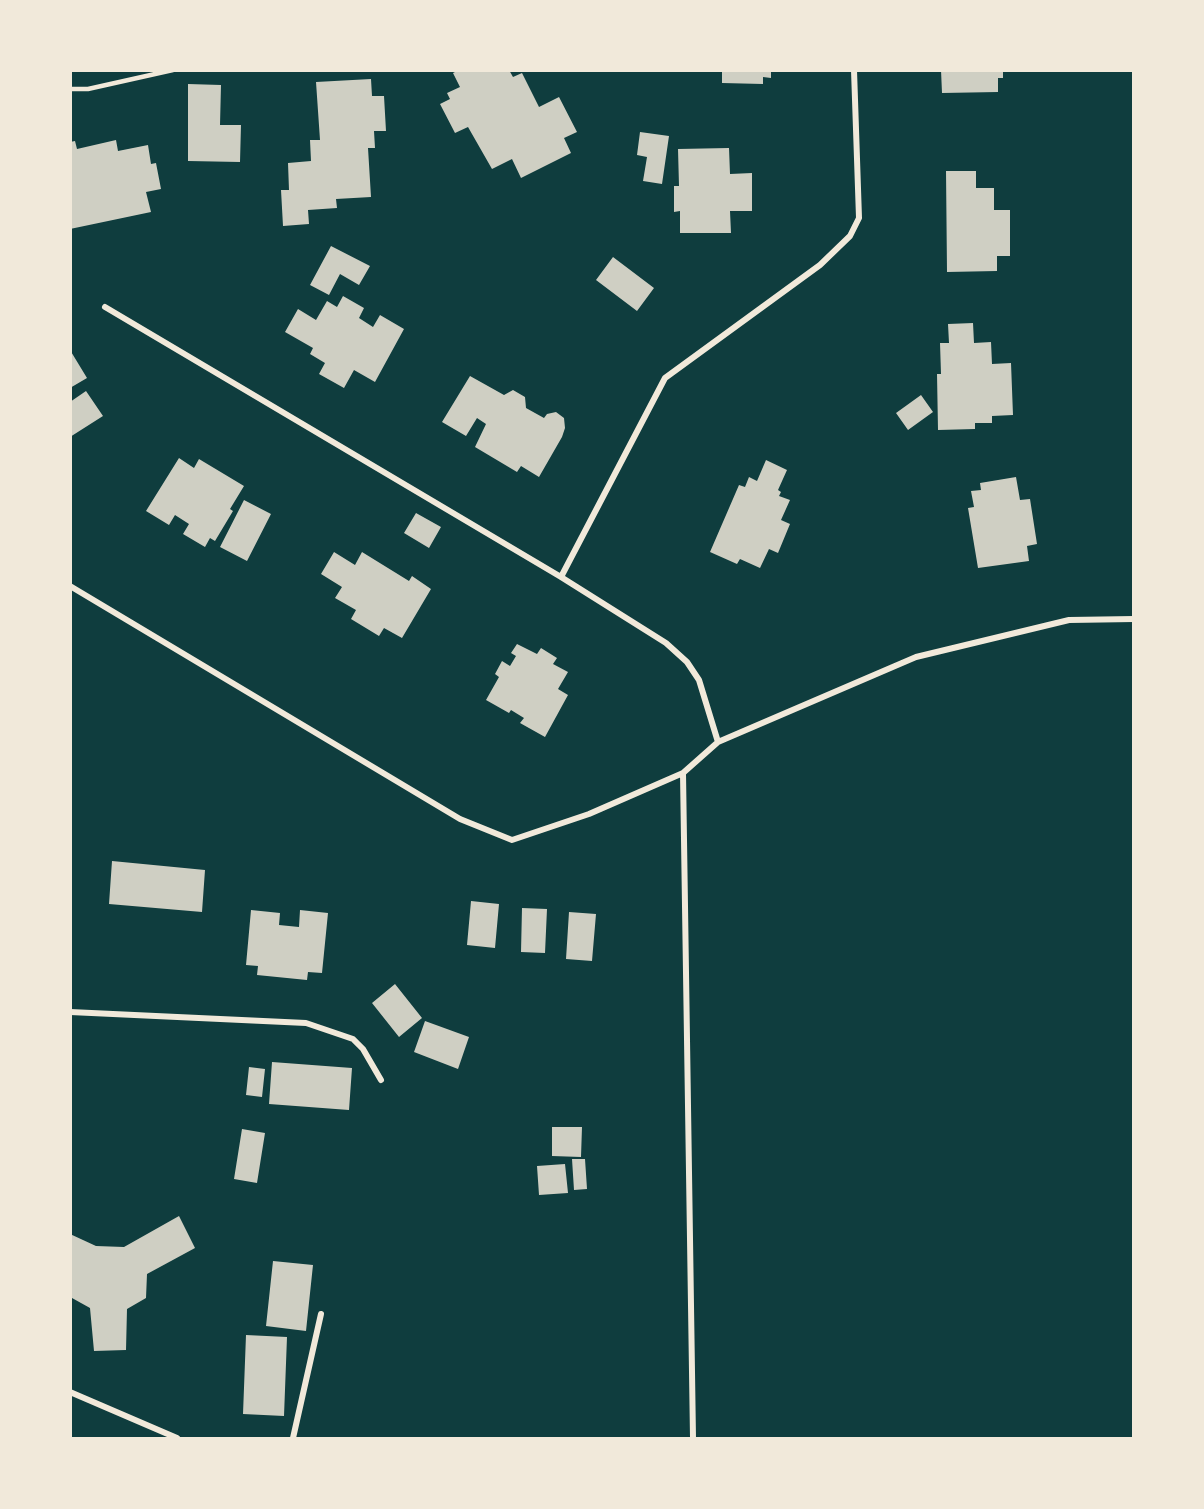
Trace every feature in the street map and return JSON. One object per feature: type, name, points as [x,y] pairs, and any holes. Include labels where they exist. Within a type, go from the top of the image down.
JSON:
[{"type":"street","points":[[561,577],[664,378],[820,265],[850,236],[858,218],[854,70]]},
{"type":"street","points":[[105,307],[561,577],[666,643],[687,662],[699,680],[718,742]]},
{"type":"street","points":[[70,586],[460,819],[512,840],[590,814],[682,773],[718,742],[916,657],[1069,620],[1134,619]]},
{"type":"street","points":[[682,773],[693,1438]]},
{"type":"street","points":[[70,1012],[306,1023],[353,1039],[363,1049],[381,1080]]},
{"type":"street","points":[[293,1438],[321,1314]]},
{"type":"street","points":[[70,1392],[177,1438]]},
{"type":"lane","points":[[70,89],[88,88],[173,70]]},
{"type":"building","points":[[459,70],[509,70],[513,77],[522,73],[539,107],[559,97],[577,132],[564,138],[571,153],[521,178],[512,159],[492,169],[468,127],[455,133],[440,104],[450,99],[447,93],[460,87],[453,73]]},
{"type":"building","points":[[722,70],[771,70],[771,78],[763,77],[763,84],[722,83]]},
{"type":"building","points":[[941,70],[1003,70],[1003,78],[998,78],[998,92],[942,93]]},
{"type":"building","points":[[371,79],[372,96],[384,96],[386,131],[374,131],[375,148],[368,148],[371,197],[336,199],[337,208],[308,210],[309,224],[283,226],[281,190],[289,190],[288,163],[311,161],[310,140],[320,140],[316,82]]},
{"type":"building","points":[[188,84],[221,85],[220,125],[241,125],[240,162],[188,161]]},
{"type":"building","points":[[640,132],[669,136],[662,184],[643,181],[647,157],[637,155]]},
{"type":"building","points":[[116,140],[118,151],[148,145],[151,164],[156,163],[161,189],[146,192],[151,212],[70,229],[70,142],[75,141],[77,149]]},
{"type":"building","points":[[729,148],[730,174],[752,173],[752,211],[730,211],[731,233],[680,233],[680,211],[674,212],[674,186],[679,186],[678,149]]},
{"type":"building","points":[[946,171],[976,171],[976,188],[994,188],[994,210],[1010,210],[1010,256],[997,256],[997,271],[947,272]]},
{"type":"building","points":[[331,246],[370,266],[359,285],[340,274],[329,295],[310,285]]},
{"type":"building","points":[[613,257],[654,288],[637,311],[596,280]]},
{"type":"building","points":[[343,296],[364,308],[359,318],[373,327],[380,315],[404,329],[375,382],[354,370],[344,388],[319,374],[325,363],[310,354],[313,348],[285,332],[298,309],[316,320],[327,301],[337,307]]},
{"type":"building","points":[[973,323],[974,343],[991,342],[992,364],[1011,363],[1013,415],[992,416],[992,423],[975,423],[975,429],[938,430],[937,374],[941,374],[940,343],[949,343],[948,324]]},
{"type":"building","points":[[70,350],[87,378],[70,388]]},
{"type":"building","points":[[470,376],[504,395],[513,390],[525,397],[526,408],[544,418],[547,414],[556,412],[564,418],[565,428],[562,437],[539,477],[521,466],[517,472],[475,447],[486,424],[477,418],[466,436],[442,422]]},
{"type":"building","points":[[86,391],[103,416],[70,437],[70,402]]},
{"type":"building","points":[[921,395],[933,412],[908,430],[896,413]]},
{"type":"building","points":[[179,458],[194,468],[199,459],[244,486],[230,509],[233,511],[215,541],[210,538],[205,547],[183,534],[189,524],[175,515],[169,525],[146,511]]},
{"type":"building","points":[[766,460],[787,470],[778,490],[781,492],[779,496],[790,500],[781,520],[790,524],[778,553],[769,549],[760,568],[740,559],[737,564],[710,552],[739,485],[745,487],[749,477],[757,481]]},
{"type":"building","points":[[1016,477],[1020,500],[1030,499],[1037,544],[1027,546],[1029,561],[978,568],[968,508],[974,507],[971,491],[981,490],[980,483]]},
{"type":"building","points":[[244,500],[271,514],[247,561],[220,547]]},
{"type":"building","points":[[416,513],[441,527],[429,548],[404,533]]},
{"type":"building","points":[[334,552],[355,565],[362,552],[409,581],[412,576],[431,589],[402,638],[384,628],[379,636],[351,619],[356,610],[335,598],[342,587],[321,574]]},
{"type":"building","points":[[517,644],[537,654],[541,648],[557,658],[553,664],[568,672],[558,689],[568,695],[545,737],[520,723],[524,718],[511,710],[509,713],[486,700],[499,677],[495,674],[502,661],[510,666],[516,656],[511,653]]},
{"type":"building","points":[[112,861],[205,870],[202,912],[109,904]]},
{"type":"building","points":[[471,901],[499,904],[495,948],[467,945]]},
{"type":"building","points":[[522,908],[547,909],[545,953],[521,952]]},
{"type":"building","points":[[251,910],[280,913],[279,925],[299,927],[300,910],[328,913],[322,973],[308,972],[307,980],[257,975],[258,966],[246,965]]},
{"type":"building","points":[[569,912],[596,914],[592,961],[566,959]]},
{"type":"building","points":[[395,984],[422,1018],[399,1037],[372,1003]]},
{"type":"building","points":[[425,1021],[469,1037],[458,1069],[414,1052]]},
{"type":"building","points":[[272,1062],[352,1068],[349,1110],[269,1104]]},
{"type":"building","points":[[249,1067],[265,1069],[262,1097],[246,1095]]},
{"type":"building","points":[[552,1127],[582,1127],[581,1157],[552,1156]]},
{"type":"building","points":[[242,1129],[265,1133],[257,1183],[234,1179]]},
{"type":"building","points":[[572,1159],[585,1159],[587,1189],[574,1190]]},
{"type":"building","points":[[565,1164],[568,1193],[539,1195],[537,1166]]},
{"type":"building","points":[[179,1216],[195,1248],[147,1274],[146,1298],[127,1309],[126,1350],[94,1351],[90,1308],[72,1298],[70,1234],[96,1246],[124,1247]]},
{"type":"building","points":[[273,1261],[313,1265],[306,1331],[266,1326]]},
{"type":"building","points":[[246,1335],[287,1337],[284,1416],[243,1414]]}]
